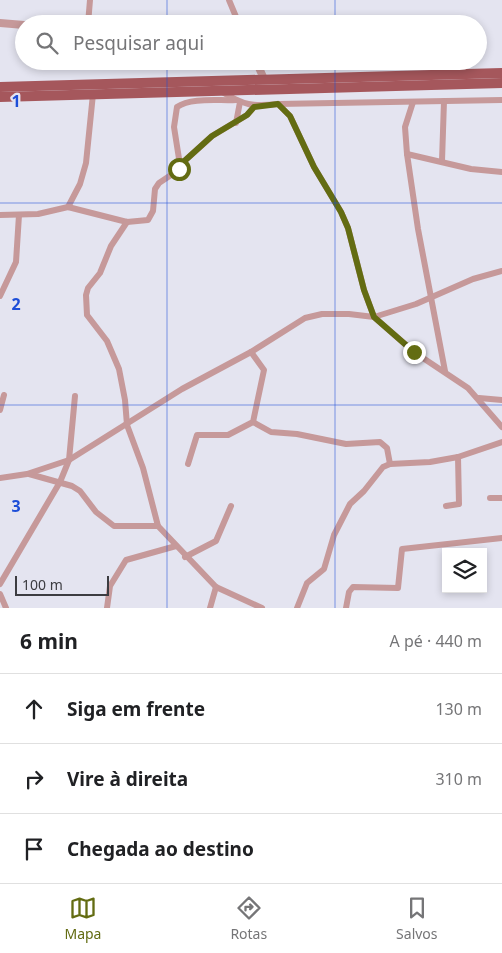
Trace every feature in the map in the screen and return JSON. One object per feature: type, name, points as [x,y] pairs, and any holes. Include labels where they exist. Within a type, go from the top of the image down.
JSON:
[{"type":"main road","points":[[0,87],[502,72]]},
{"type":"main road","points":[[0,97],[502,84]]},
{"type":"street","points":[[89,15],[90,0]]},
{"type":"street","points":[[229,0],[235,15]]},
{"type":"street","points":[[0,23],[15,25]]},
{"type":"street","points":[[260,70],[264,79]]},
{"type":"street","points":[[220,91],[254,107],[278,104],[502,100]]},
{"type":"street","points":[[68,207],[80,184],[86,163],[93,94]]},
{"type":"street","points":[[236,123],[238,101]]},
{"type":"street","points":[[180,165],[174,127],[177,107],[194,102],[238,101]]},
{"type":"street","points":[[442,162],[444,101]]},
{"type":"street","points":[[412,102],[405,127],[407,154],[418,229],[445,371]]},
{"type":"street","points":[[278,104],[290,116],[314,167],[348,228],[364,290],[374,317],[414,352],[445,371],[479,398],[502,427]]},
{"type":"street","points":[[290,116],[294,104]]},
{"type":"street","points":[[0,215],[38,214],[68,207],[127,222],[148,220],[153,211],[155,189],[159,183],[174,173],[180,165],[212,136],[236,123],[254,107]]},
{"type":"street","points":[[407,154],[471,169],[502,172]]},
{"type":"street","points":[[0,296],[16,262],[19,215]]},
{"type":"street","points":[[127,222],[111,246],[100,273],[88,288],[86,295],[87,315],[107,341],[119,369],[126,400],[127,425],[143,468],[158,526],[185,557],[216,587],[262,608]]},
{"type":"street","points":[[0,478],[27,474],[68,460],[182,389],[251,352],[305,318],[322,314],[349,314],[374,317],[416,304],[432,295],[473,279],[502,271]]},
{"type":"street","points":[[251,352],[264,370],[253,422]]},
{"type":"street","points":[[0,410],[4,395]]},
{"type":"street","points":[[0,584],[60,482],[68,460],[75,396]]},
{"type":"street","points":[[479,398],[502,400]]},
{"type":"street","points":[[188,464],[197,435],[228,435],[253,422]]},
{"type":"street","points":[[253,422],[271,432],[297,434],[346,444],[380,442],[387,448],[390,464]]},
{"type":"street","points":[[297,608],[307,584],[324,569],[334,535],[350,504],[364,491],[383,467],[390,464],[430,462],[458,457],[502,442]]},
{"type":"street","points":[[446,506],[459,504],[458,457]]},
{"type":"street","points":[[27,474],[72,486],[80,491],[96,512],[114,526],[158,526]]},
{"type":"street","points":[[490,498],[502,498]]},
{"type":"street","points":[[185,557],[216,541],[231,506]]},
{"type":"street","points":[[346,608],[349,592],[353,586],[398,588],[402,549],[502,538]]},
{"type":"street","points":[[107,608],[110,586],[126,560],[176,546]]},
{"type":"street","points":[[210,608],[216,587]]},
{"type":"street","points":[[0,594],[6,608]]},
{"type":"route","points":[[179,169],[180,165],[212,136],[247,115],[254,107],[278,104],[290,116],[314,167],[341,212],[348,228],[364,290],[374,317],[388,332],[414,352]]}]
